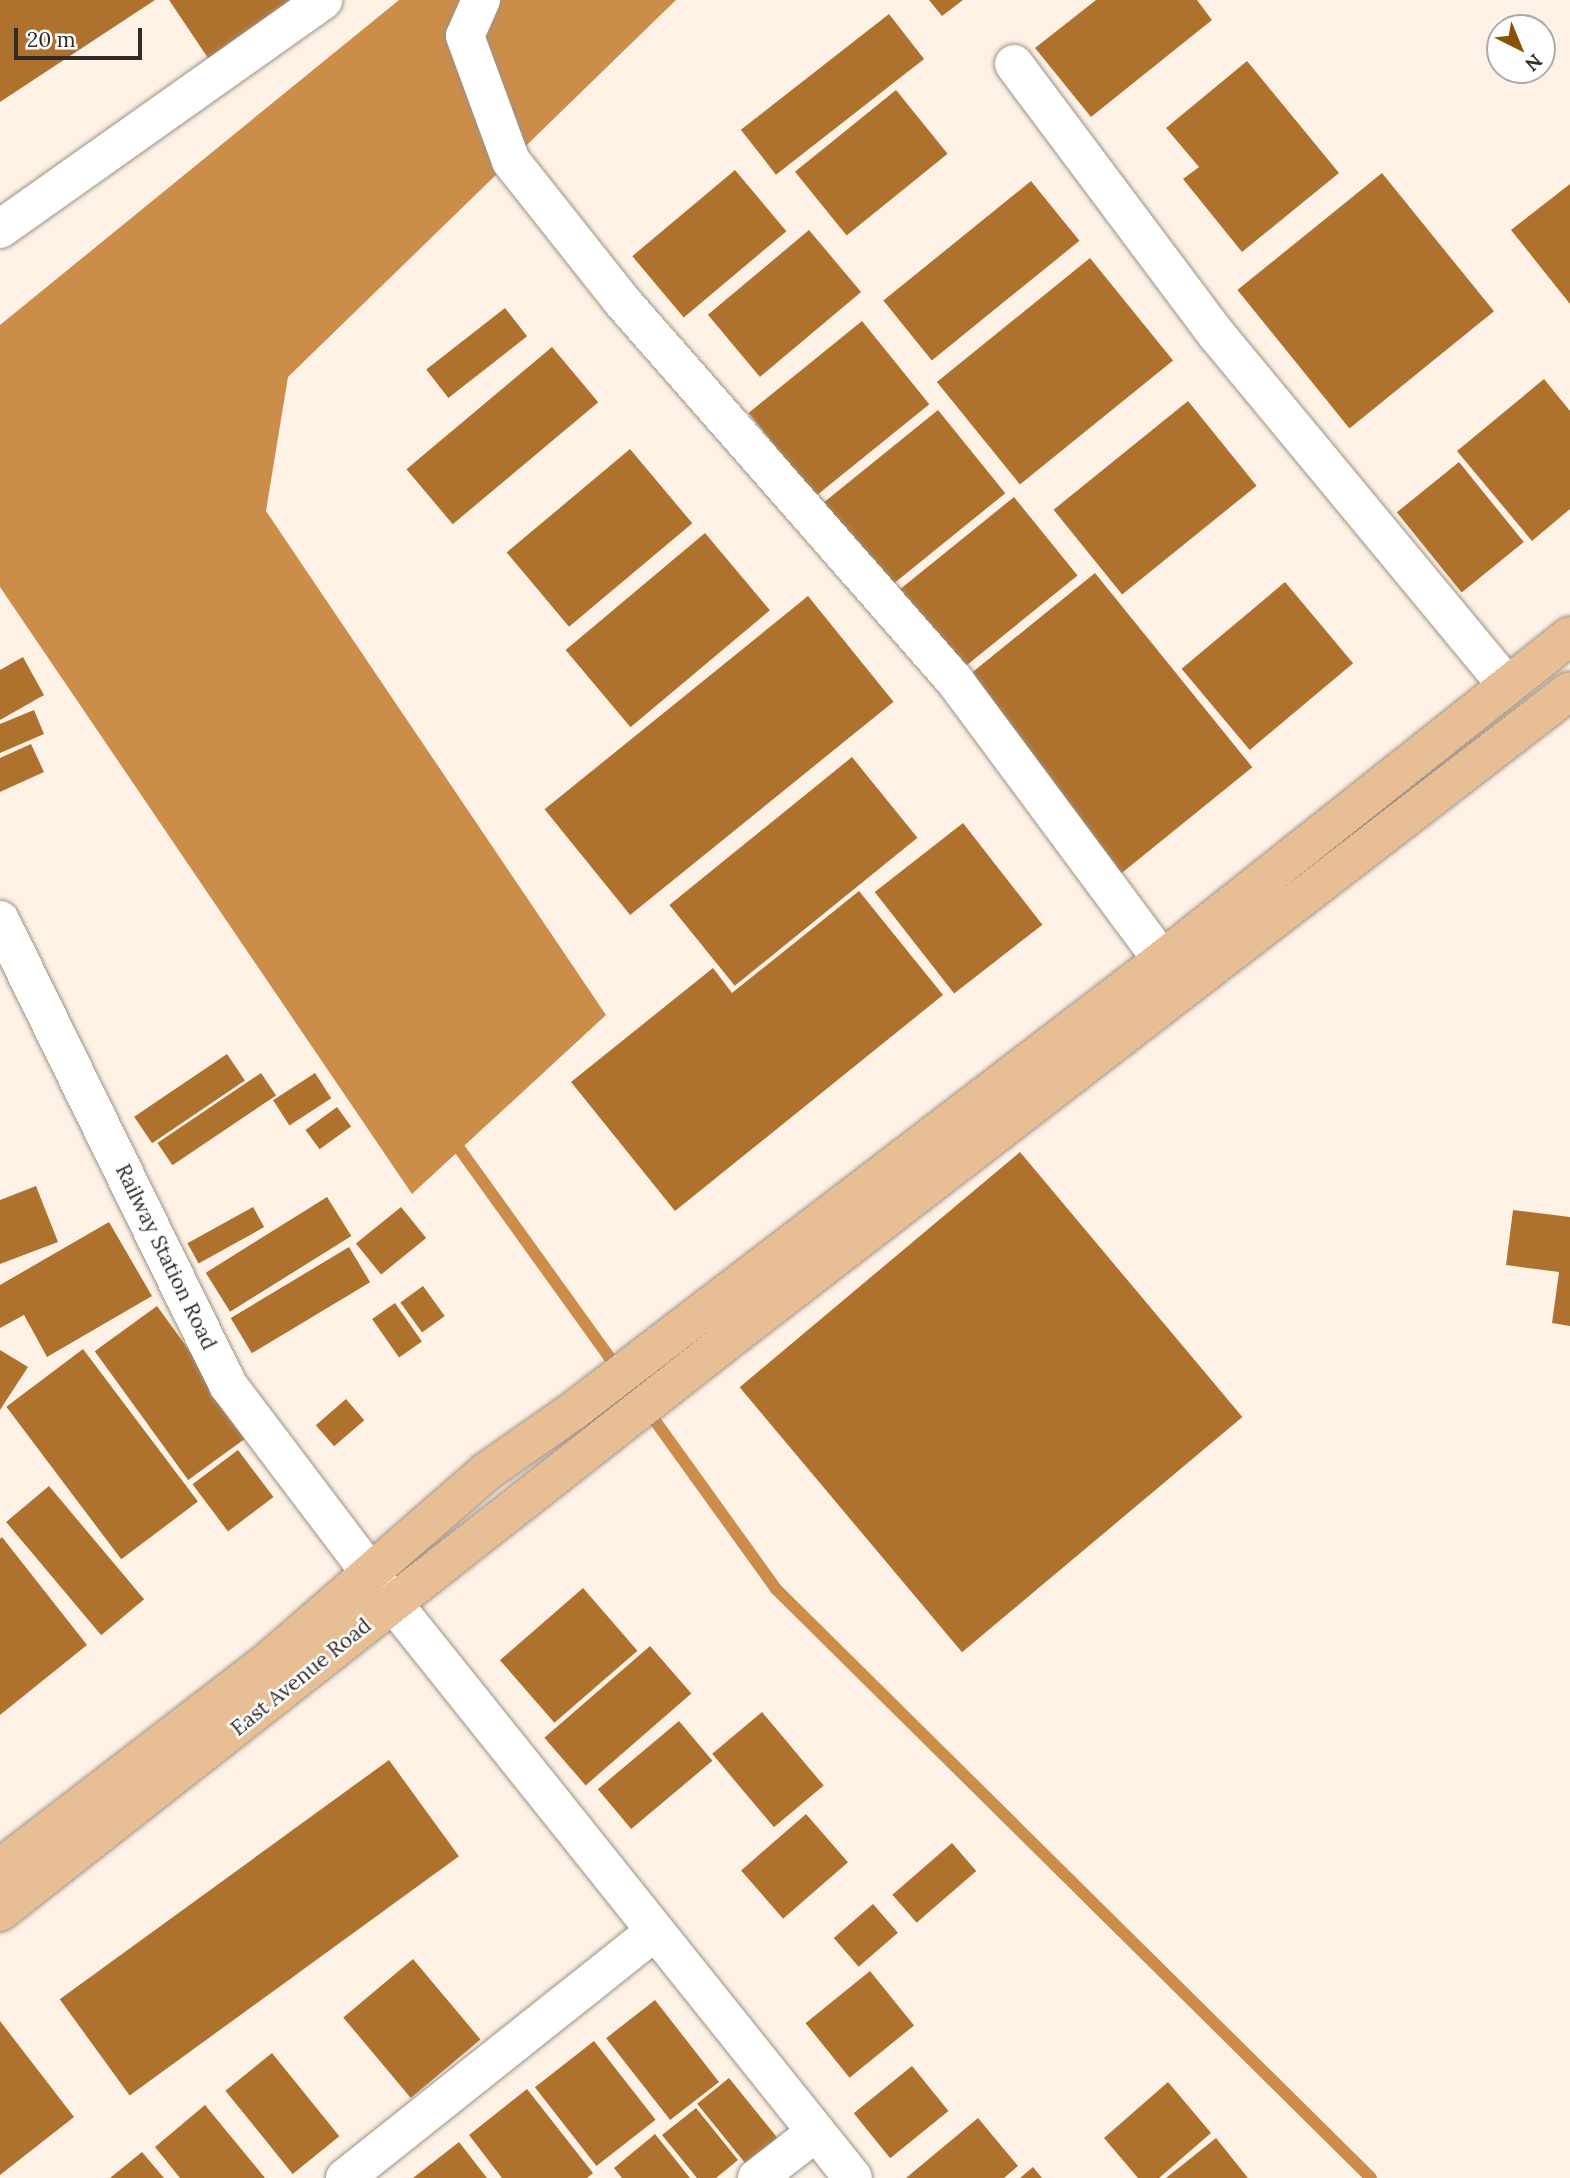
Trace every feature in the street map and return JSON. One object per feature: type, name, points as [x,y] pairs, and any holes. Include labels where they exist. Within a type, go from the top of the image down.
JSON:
[{"type":"main road","points":[[712,1329],[1162,960],[1570,636]]},
{"type":"main road","points":[[712,1329],[1570,691]]},
{"type":"main road","name":"East Avenue Road","points":[[0,1868],[271,1659],[486,1472],[573,1411],[712,1329]]},
{"type":"main road","name":"East Avenue Road","points":[[0,1912],[602,1441],[712,1329]]},
{"type":"street","points":[[0,229],[323,0]]},
{"type":"street","points":[[481,0],[465,36],[510,161],[621,300],[955,681],[1162,960]]},
{"type":"street","points":[[1014,64],[1217,335],[1507,686]]},
{"type":"street","name":"Railway Station Road","points":[[0,920],[228,1385],[393,1603],[853,2178]]},
{"type":"street","points":[[345,2178],[655,1931]]},
{"type":"street","points":[[757,2178],[816,2132]]},
{"type":"shaded area","points":[[399,0],[676,0],[288,377],[266,511],[606,1015],[412,1194],[0,587],[0,325]]},
{"type":"building","points":[[0,0],[155,0],[0,102]]},
{"type":"building","points":[[169,0],[298,0],[210,61]]},
{"type":"building","points":[[929,0],[963,0],[942,16]]},
{"type":"building","points":[[1096,0],[1197,0],[1212,20],[1091,117],[1035,48]]},
{"type":"building","points":[[889,14],[924,59],[776,175],[741,130]]},
{"type":"building","points":[[1247,61],[1339,173],[1242,252],[1183,179],[1199,167],[1166,128]]},
{"type":"building","points":[[896,90],[948,154],[847,236],[795,172]]},
{"type":"building","points":[[735,170],[786,231],[684,317],[632,256]]},
{"type":"building","points":[[1382,173],[1494,311],[1349,428],[1237,290]]},
{"type":"building","points":[[1031,181],[1079,241],[932,360],[883,301]]},
{"type":"building","points":[[1570,184],[1570,304],[1511,230]]},
{"type":"building","points":[[809,230],[861,292],[760,377],[708,315]]},
{"type":"building","points":[[1090,258],[1173,361],[1020,485],[937,382]]},
{"type":"building","points":[[505,308],[527,336],[448,398],[426,370]]},
{"type":"building","points":[[862,321],[929,404],[816,496],[749,413]]},
{"type":"building","points":[[552,347],[598,402],[453,524],[406,469]]},
{"type":"building","points":[[1544,379],[1570,411],[1570,509],[1532,541],[1457,451]]},
{"type":"building","points":[[1188,401],[1257,486],[1122,595],[1054,510]]},
{"type":"building","points":[[938,410],[1005,493],[890,587],[822,504]]},
{"type":"building","points":[[630,449],[692,523],[569,627],[507,552]]},
{"type":"building","points":[[1459,462],[1524,542],[1462,592],[1397,512]]},
{"type":"building","points":[[1014,497],[1078,575],[959,672],[895,593]]},
{"type":"building","points":[[705,533],[770,610],[631,727],[566,650]]},
{"type":"building","points":[[1095,573],[1252,767],[1119,876],[961,681]]},
{"type":"building","points":[[1285,582],[1353,663],[1250,750],[1182,669]]},
{"type":"building","points":[[808,596],[894,702],[630,915],[545,809]]},
{"type":"building","points":[[23,657],[44,695],[0,720],[0,670]]},
{"type":"building","points":[[34,710],[44,734],[0,753],[0,724]]},
{"type":"building","points":[[31,744],[44,772],[0,792],[0,758]]},
{"type":"building","points":[[852,757],[917,838],[735,986],[669,905]]},
{"type":"building","points":[[963,823],[1042,925],[954,994],[875,892]]},
{"type":"building","points":[[859,891],[943,995],[675,1211],[571,1082],[713,968],[732,993]]},
{"type":"building","points":[[227,1054],[245,1081],[152,1143],[134,1117]]},
{"type":"building","points":[[261,1073],[276,1095],[172,1165],[157,1143]]},
{"type":"building","points":[[315,1073],[331,1098],[289,1125],[273,1100]]},
{"type":"building","points":[[337,1107],[351,1126],[320,1149],[305,1130]]},
{"type":"building","points":[[1020,1152],[1242,1417],[962,1652],[740,1387]]},
{"type":"building","points":[[36,1186],[58,1242],[0,1264],[0,1200]]},
{"type":"building","points":[[327,1197],[351,1236],[230,1312],[206,1273]]},
{"type":"building","points":[[253,1207],[264,1227],[199,1263],[187,1243]]},
{"type":"building","points":[[401,1207],[426,1238],[381,1275],[356,1244]]},
{"type":"building","points":[[1513,1210],[1570,1217],[1570,1326],[1552,1323],[1559,1272],[1506,1265]]},
{"type":"building","points":[[109,1222],[152,1296],[47,1357],[24,1315],[0,1328],[0,1285]]},
{"type":"building","points":[[349,1247],[370,1282],[252,1353],[231,1318]]},
{"type":"building","points":[[423,1286],[445,1316],[422,1332],[400,1302]]},
{"type":"building","points":[[395,1303],[422,1342],[399,1358],[372,1319]]},
{"type":"building","points":[[157,1306],[250,1435],[188,1480],[95,1351]]},
{"type":"building","points":[[83,1349],[198,1502],[121,1559],[6,1407]]},
{"type":"building","points":[[0,1350],[28,1367],[0,1410]]},
{"type":"building","points":[[346,1399],[364,1420],[334,1446],[316,1425]]},
{"type":"building","points":[[238,1450],[274,1497],[228,1531],[192,1484]]},
{"type":"building","points":[[49,1486],[144,1599],[101,1635],[6,1522]]},
{"type":"building","points":[[2,1537],[87,1645],[0,1715],[0,1539]]},
{"type":"building","points":[[583,1588],[637,1651],[554,1723],[500,1660]]},
{"type":"building","points":[[650,1646],[691,1694],[586,1785],[544,1738]]},
{"type":"building","points":[[762,1712],[824,1786],[774,1827],[712,1754]]},
{"type":"building","points":[[679,1721],[712,1761],[631,1829],[598,1789]]},
{"type":"building","points":[[389,1760],[459,1856],[130,2096],[60,1999]]},
{"type":"building","points":[[806,1814],[848,1862],[783,1919],[741,1870]]},
{"type":"building","points":[[952,1843],[976,1871],[917,1923],[892,1895]]},
{"type":"building","points":[[873,1904],[898,1933],[859,1967],[834,1938]]},
{"type":"building","points":[[413,1959],[480,2039],[411,2098],[343,2017]]},
{"type":"building","points":[[870,1971],[914,2025],[850,2078],[805,2023]]},
{"type":"building","points":[[655,2000],[719,2082],[670,2120],[606,2038]]},
{"type":"building","points":[[0,2021],[74,2117],[0,2175]]},
{"type":"building","points":[[594,2041],[656,2120],[596,2166],[535,2087]]},
{"type":"building","points":[[272,2053],[339,2136],[293,2174],[225,2091]]},
{"type":"building","points":[[912,2066],[949,2111],[890,2158],[854,2113]]},
{"type":"building","points":[[729,2078],[779,2139],[747,2165],[697,2104]]},
{"type":"building","points":[[1168,2082],[1211,2133],[1159,2178],[1138,2178],[1104,2138]]},
{"type":"building","points":[[527,2089],[593,2173],[587,2178],[502,2178],[469,2135]]},
{"type":"building","points":[[205,2105],[265,2178],[180,2178],[155,2147]]},
{"type":"building","points":[[696,2108],[738,2160],[716,2178],[697,2178],[662,2135]]},
{"type":"building","points":[[978,2118],[1018,2166],[1004,2178],[906,2178]]},
{"type":"building","points":[[655,2134],[690,2178],[622,2178],[614,2168]]},
{"type":"building","points":[[1216,2138],[1248,2178],[1166,2178]]},
{"type":"building","points":[[459,2142],[487,2178],[413,2178]]},
{"type":"building","points":[[142,2152],[164,2178],[110,2178]]},
{"type":"building","points":[[1033,2167],[1042,2178],[1020,2178]]},
{"type":"waterway","points":[[451,1137],[776,1589],[1371,2178]]}]
